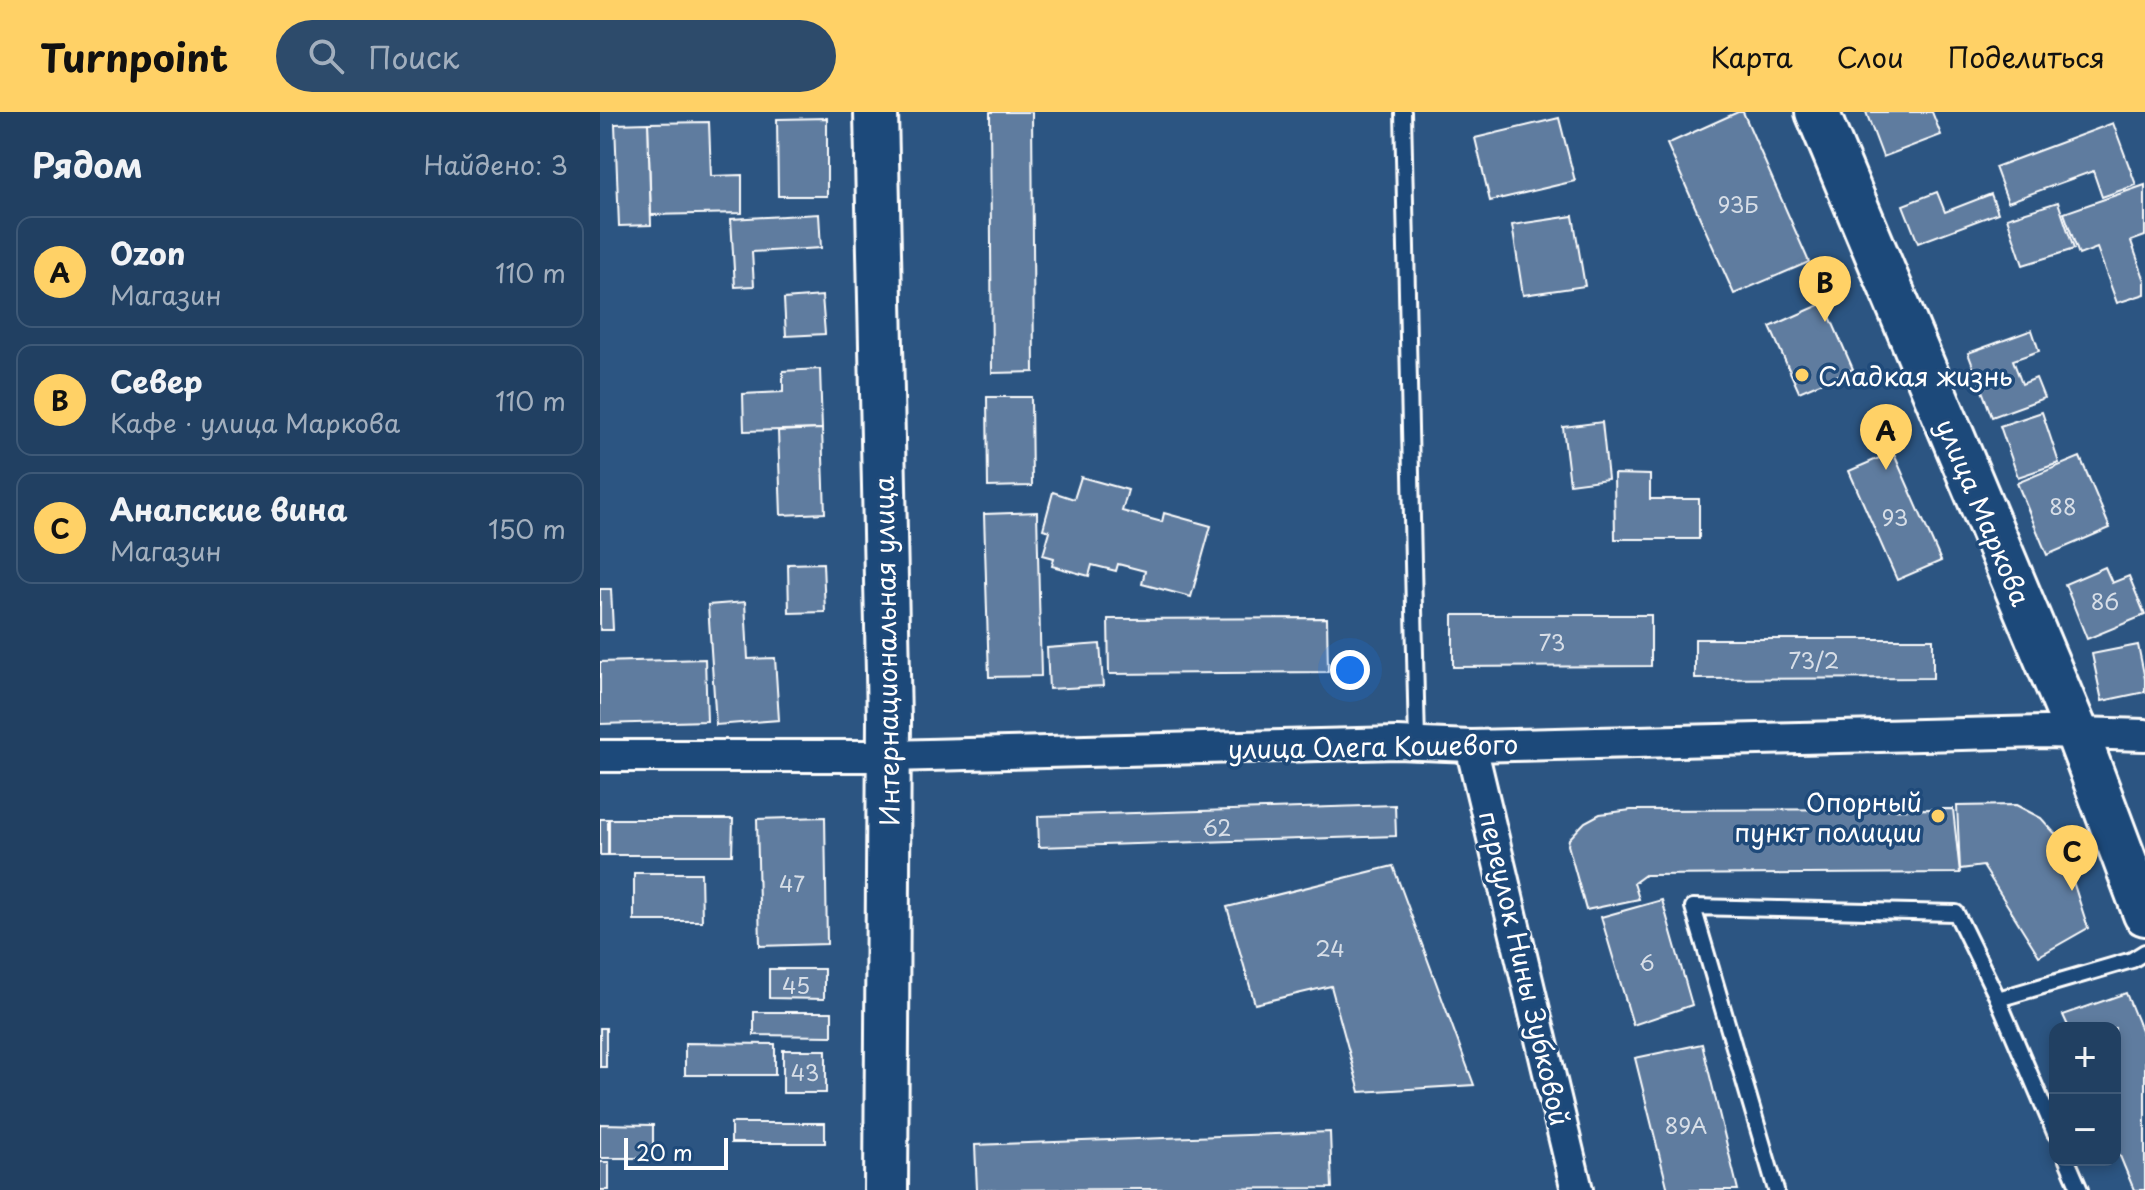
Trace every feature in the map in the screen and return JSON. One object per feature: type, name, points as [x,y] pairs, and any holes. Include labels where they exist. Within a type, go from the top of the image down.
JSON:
[{"type":"main road","name":"Интернациональная улица","points":[[876,112],[889,756],[886,1190]]},
{"type":"main road","name":"улица Маркова","points":[[1817,112],[2077,733],[2145,914]]},
{"type":"street","name":"улица Олега Кошевого","points":[[600,756],[889,756],[1417,744],[1471,746],[2077,733],[2145,735]]},
{"type":"street","name":"переулок Нины Зубковой","points":[[1471,746],[1577,1190]]},
{"type":"lane","points":[[1403,112],[1417,744]]},
{"type":"lane","points":[[1776,1190],[1693,907],[1956,913],[1998,999],[2049,1119]]},
{"type":"lane","points":[[1998,999],[2132,960],[2145,952]]},
{"type":"lane","points":[[2070,1166],[2080,1190]]},
{"type":"building","points":[[990,112],[1032,112],[1034,372],[992,373]]},
{"type":"building","points":[[1743,112],[1809,262],[1734,294],[1667,144]]},
{"type":"building","points":[[1866,112],[1932,112],[1941,135],[1883,157]]},
{"type":"building","points":[[827,118],[827,196],[778,196],[777,119]]},
{"type":"building","points":[[1559,118],[1575,181],[1490,201],[1475,138]]},
{"type":"building","points":[[709,122],[711,176],[742,175],[742,213],[651,215],[648,123]]},
{"type":"building","points":[[648,123],[651,225],[619,226],[615,124]]},
{"type":"building","points":[[2113,123],[2136,185],[2102,197],[2093,171],[2008,202],[1995,167]]},
{"type":"building","points":[[2145,185],[2145,236],[2131,241],[2145,281],[2145,294],[2117,303],[2097,248],[2079,255],[2064,213]]},
{"type":"building","points":[[1937,192],[1945,212],[1991,194],[1998,213],[1918,243],[1903,205]]},
{"type":"building","points":[[2058,202],[2074,249],[2023,265],[2007,218]]},
{"type":"building","points":[[819,214],[821,248],[752,252],[754,286],[735,287],[731,219]]},
{"type":"building","points":[[1573,216],[1585,286],[1523,295],[1512,225]]},
{"type":"building","points":[[822,296],[825,334],[786,336],[784,299]]},
{"type":"building","points":[[1824,303],[1853,369],[1799,392],[1770,327]]},
{"type":"building","points":[[2032,330],[2039,351],[2013,360],[2022,384],[2036,378],[2044,398],[1992,417],[1968,353]]},
{"type":"building","points":[[820,369],[822,429],[744,431],[743,394],[783,392],[783,371]]},
{"type":"building","points":[[987,397],[1031,397],[1032,486],[988,487]]},
{"type":"building","points":[[2042,412],[2059,463],[2018,477],[2000,426]]},
{"type":"building","points":[[1602,422],[1608,479],[1570,484],[1563,427]]},
{"type":"building","points":[[822,429],[825,513],[781,515],[778,431]]},
{"type":"building","points":[[1893,452],[1941,561],[1897,580],[1849,471]]},
{"type":"building","points":[[2080,457],[2110,528],[2047,555],[2017,483]]},
{"type":"building","points":[[1614,474],[1650,475],[1650,499],[1699,499],[1699,539],[1615,539]]},
{"type":"building","points":[[1081,477],[1128,490],[1122,511],[1162,522],[1164,513],[1211,526],[1191,597],[1142,584],[1145,571],[1118,564],[1116,571],[1092,565],[1089,576],[1052,566],[1054,558],[1043,555],[1050,531],[1043,529],[1053,492],[1074,499]]},
{"type":"building","points":[[1037,512],[1041,676],[989,677],[984,514]]},
{"type":"building","points":[[823,563],[825,612],[789,613],[788,564]]},
{"type":"building","points":[[2105,567],[2112,583],[2129,576],[2145,615],[2087,639],[2065,584]]},
{"type":"building","points":[[600,589],[611,589],[613,630],[600,630]]},
{"type":"building","points":[[745,602],[748,659],[775,658],[779,720],[716,725],[708,605]]},
{"type":"building","points":[[1453,615],[1651,615],[1651,666],[1453,667]]},
{"type":"building","points":[[1327,618],[1328,672],[1109,674],[1108,619]]},
{"type":"building","points":[[1695,639],[1933,639],[1933,678],[1695,679]]},
{"type":"building","points":[[1100,644],[1103,686],[1049,689],[1047,648]]},
{"type":"building","points":[[2138,645],[2145,692],[2102,701],[2092,654]]},
{"type":"building","points":[[705,659],[707,721],[600,724],[600,662]]},
{"type":"building","points":[[1395,805],[1396,836],[1039,847],[1038,816]]},
{"type":"building","points":[[2016,805],[2041,818],[2059,838],[2088,928],[2039,956],[1983,866],[1960,869],[1957,806]]},
{"type":"building","points":[[1953,809],[1960,873],[1645,875],[1634,883],[1639,899],[1586,910],[1568,845],[1569,839],[1585,822],[1600,814],[1631,810]]},
{"type":"building","points":[[825,817],[827,944],[760,946],[757,819]]},
{"type":"building","points":[[600,819],[608,819],[608,855],[600,855]]},
{"type":"building","points":[[609,819],[733,819],[732,855],[609,855]]},
{"type":"building","points":[[1393,866],[1474,1085],[1360,1092],[1331,986],[1255,1004],[1227,907]]},
{"type":"building","points":[[634,873],[701,873],[702,921],[634,921]]},
{"type":"building","points":[[1662,900],[1692,1005],[1633,1025],[1601,917]]},
{"type":"building","points":[[769,969],[824,969],[824,999],[769,998]]},
{"type":"building","points":[[2126,993],[2145,1040],[2145,1190],[2134,1190],[2121,1159],[2121,1022],[2066,1022],[2063,1015]]},
{"type":"building","points":[[754,1012],[832,1012],[832,1036],[754,1035]]},
{"type":"building","points":[[600,1028],[606,1028],[606,1067],[600,1067]]},
{"type":"building","points":[[685,1043],[775,1044],[775,1075],[685,1075]]},
{"type":"building","points":[[1702,1044],[1738,1190],[1668,1190],[1635,1058]]},
{"type":"building","points":[[783,1050],[826,1050],[826,1093],[783,1093]]},
{"type":"building","points":[[731,1123],[825,1123],[825,1143],[731,1143]]},
{"type":"building","points":[[600,1124],[653,1125],[653,1158],[600,1158]]},
{"type":"building","points":[[1330,1132],[1332,1188],[977,1190],[975,1145]]},
{"type":"building","points":[[600,1162],[609,1162],[609,1190],[600,1190]]},
{"type":"place","name":"Север","points":[[1825,322]]},
{"type":"place","name":"Сладкая жизнь","points":[[1802,375]]},
{"type":"place","name":"Ozon","points":[[1886,470]]},
{"type":"place","name":"Опорный пункт полиции","points":[[1938,816]]},
{"type":"place","name":"Анапские вина","points":[[2072,891]]}]
